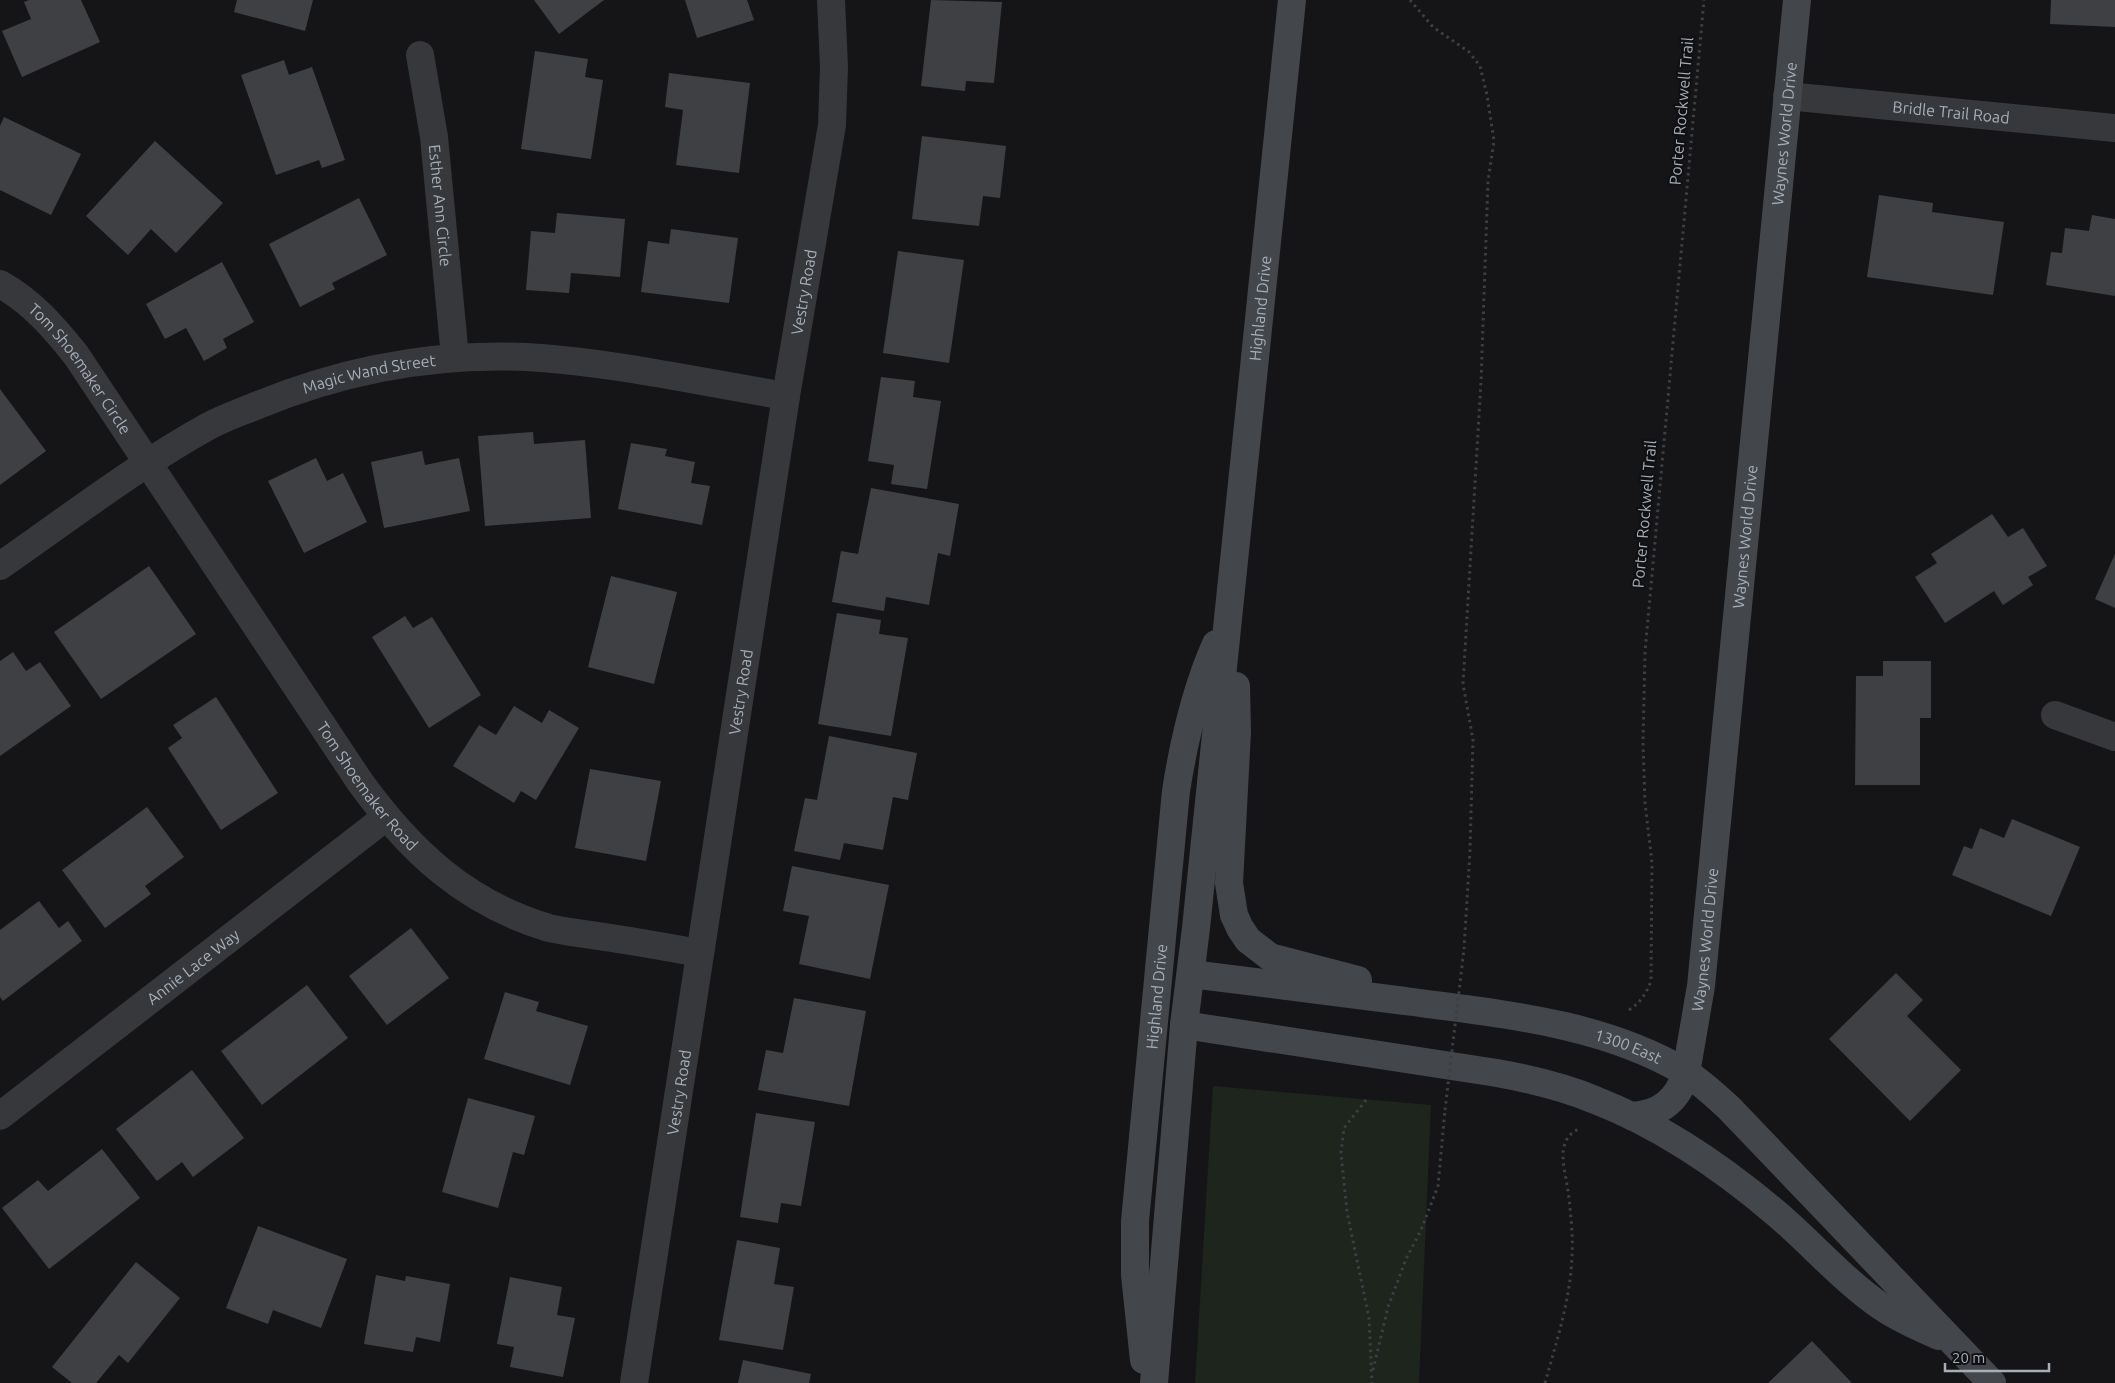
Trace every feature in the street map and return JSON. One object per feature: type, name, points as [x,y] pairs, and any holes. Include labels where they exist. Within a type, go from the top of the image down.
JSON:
[{"type":"main road","name":"Highland Drive","points":[[1154,1383],[1184,1025],[1191,974],[1292,0]]},
{"type":"main road","name":"Waynes World Drive","points":[[1632,1116],[1654,1113],[1664,1107],[1674,1098],[1682,1086],[1686,1073],[1701,986],[1797,0]]},
{"type":"main road","name":"Highland Drive","points":[[1149,1383],[1139,1318],[1135,1222],[1176,791],[1182,748],[1193,706],[1208,661],[1228,617]]},
{"type":"main road","points":[[1228,617],[1233,647],[1237,704],[1229,883],[1234,914],[1240,928],[1248,940],[1270,957],[1356,980],[1415,1003]]},
{"type":"main road","name":"1300 East","points":[[1191,974],[1519,1016],[1577,1029],[1660,1058],[1709,1089],[1729,1108],[1992,1383]]},
{"type":"main road","name":"1300 East","points":[[1184,1025],[1497,1073],[1535,1080],[1594,1099],[1632,1116],[1699,1155],[1739,1183],[1882,1307],[1916,1326],[1952,1342]]},
{"type":"street","name":"Vestry Road","points":[[634,1383],[786,396],[832,126],[834,67],[832,0]]},
{"type":"street","name":"Esther Ann Circle","points":[[420,55],[434,137],[455,357]]},
{"type":"street","name":"Bridle Trail Road","points":[[1787,96],[2115,128]]},
{"type":"street","name":"Tom Shoemaker Circle","points":[[0,284],[33,307],[56,330],[76,355],[149,463]]},
{"type":"street","name":"Magic Wand Street","points":[[0,566],[149,463],[208,427],[288,392],[370,369],[455,357],[526,357],[590,363],[786,396]]},
{"type":"street","name":"Tom Shoemaker Road","points":[[149,463],[360,782],[386,817],[415,849],[447,877],[480,898],[514,915],[551,928],[700,953]]},
{"type":"street","points":[[2055,715],[2115,737]]},
{"type":"street","name":"Annie Lace Way","points":[[0,1116],[386,817]]},
{"type":"path","points":[[1372,1376],[1388,1307],[1406,1259],[1425,1222],[1438,1186],[1464,949],[1470,850],[1473,740],[1463,684],[1481,382],[1488,181],[1494,141],[1488,96],[1480,66],[1469,52],[1433,27],[1410,0]]},
{"type":"path","name":"Porter Rockwell Trail","points":[[1623,1013],[1638,1004],[1652,981],[1652,864],[1645,803],[1643,742],[1645,652],[1704,0]]},
{"type":"path","points":[[1366,1100],[1344,1128],[1341,1139],[1341,1153],[1347,1212],[1369,1318],[1372,1383]]},
{"type":"path","points":[[1545,1383],[1569,1296],[1573,1266],[1571,1220],[1562,1155],[1564,1144],[1570,1135],[1586,1127]]},
{"type":"shaded area","points":[[1213,1086],[1431,1105],[1419,1383],[1195,1383]]},
{"type":"building","points":[[29,0],[81,0],[100,42],[22,77],[2,31],[31,19],[24,2]]},
{"type":"building","points":[[237,0],[313,0],[305,31],[234,12]]},
{"type":"building","points":[[534,0],[604,0],[559,34]]},
{"type":"building","points":[[685,0],[747,0],[754,20],[697,38]]},
{"type":"building","points":[[931,0],[1002,2],[994,83],[966,81],[965,91],[921,86]]},
{"type":"building","points":[[2051,0],[2115,0],[2115,27],[2050,24]]},
{"type":"building","points":[[535,51],[588,59],[585,77],[603,80],[591,159],[521,149]]},
{"type":"building","points":[[284,60],[289,75],[312,67],[345,160],[322,168],[319,160],[276,175],[241,75]]},
{"type":"building","points":[[669,73],[750,83],[739,173],[676,165],[683,110],[665,107]]},
{"type":"building","points":[[4,117],[81,154],[51,215],[0,190],[0,126]]},
{"type":"building","points":[[922,136],[1006,146],[1000,198],[983,196],[979,226],[912,219]]},
{"type":"building","points":[[155,141],[223,203],[176,253],[151,229],[128,255],[86,216]]},
{"type":"building","points":[[1879,195],[1933,203],[1932,212],[2004,222],[1993,295],[1867,277]]},
{"type":"building","points":[[359,198],[387,255],[332,283],[335,289],[300,307],[269,244]]},
{"type":"building","points":[[557,213],[625,219],[620,277],[571,273],[569,293],[526,290],[531,231],[555,233]]},
{"type":"building","points":[[2092,215],[2115,219],[2115,296],[2046,285],[2051,252],[2062,253],[2065,228],[2089,231]]},
{"type":"building","points":[[671,229],[738,238],[729,303],[641,292],[648,241],[669,244]]},
{"type":"building","points":[[898,251],[964,260],[949,363],[883,353]]},
{"type":"building","points":[[222,262],[254,322],[223,339],[227,348],[204,361],[186,328],[165,339],[146,304]]},
{"type":"building","points":[[881,377],[915,381],[913,397],[941,401],[927,489],[891,484],[894,465],[868,461]]},
{"type":"building","points":[[0,389],[46,451],[0,485]]},
{"type":"building","points":[[533,432],[534,444],[585,440],[591,518],[485,526],[478,436]]},
{"type":"building","points":[[631,443],[667,449],[665,456],[695,462],[691,483],[710,486],[702,525],[618,509]]},
{"type":"building","points":[[422,451],[425,465],[459,458],[470,511],[384,528],[371,462]]},
{"type":"building","points":[[316,458],[327,481],[343,473],[367,522],[304,553],[268,481]]},
{"type":"building","points":[[871,488],[959,504],[950,556],[938,553],[929,605],[886,597],[884,611],[832,602],[841,551],[858,554]]},
{"type":"building","points":[[1992,514],[2008,537],[2023,528],[2047,566],[2028,577],[2033,585],[2003,605],[1994,591],[1945,623],[1915,577],[1937,563],[1931,554]]},
{"type":"building","points":[[2115,554],[2115,608],[2095,599]]},
{"type":"building","points":[[149,566],[196,634],[101,699],[54,632]]},
{"type":"building","points":[[611,576],[677,592],[654,684],[588,667]]},
{"type":"building","points":[[837,613],[881,620],[879,634],[908,638],[891,736],[818,724]]},
{"type":"building","points":[[405,616],[413,628],[432,617],[481,695],[429,728],[372,637]]},
{"type":"building","points":[[13,652],[26,671],[40,662],[71,706],[0,756],[0,661]]},
{"type":"building","points":[[1883,661],[1931,661],[1931,718],[1920,718],[1920,785],[1855,785],[1856,676],[1883,676]]},
{"type":"building","points":[[216,697],[278,793],[221,830],[168,748],[182,738],[173,725]]},
{"type":"building","points":[[514,706],[542,723],[549,710],[579,728],[536,800],[521,791],[514,803],[453,766],[479,725],[496,735]]},
{"type":"building","points":[[829,736],[917,753],[908,800],[893,797],[883,850],[844,843],[840,860],[794,851],[805,798],[817,800]]},
{"type":"building","points":[[590,769],[661,781],[646,861],[575,848]]},
{"type":"building","points":[[147,807],[184,857],[145,886],[151,894],[105,928],[62,870]]},
{"type":"building","points":[[2012,819],[2080,847],[2051,916],[1952,875],[1964,846],[1972,849],[1980,828],[2004,838]]},
{"type":"building","points":[[792,866],[889,885],[870,979],[799,964],[809,916],[783,911]]},
{"type":"building","points":[[39,901],[59,928],[68,921],[82,941],[3,1001],[0,997],[0,930]]},
{"type":"building","points":[[411,928],[449,978],[387,1025],[349,976]]},
{"type":"building","points":[[1896,973],[1923,1000],[1907,1016],[1961,1070],[1910,1121],[1829,1039]]},
{"type":"building","points":[[307,985],[348,1038],[262,1105],[221,1051]]},
{"type":"building","points":[[505,992],[539,1002],[536,1011],[588,1026],[570,1085],[484,1059]]},
{"type":"building","points":[[794,998],[866,1011],[849,1106],[758,1090],[766,1050],[783,1053]]},
{"type":"building","points":[[192,1070],[244,1138],[193,1177],[182,1162],[157,1181],[116,1129]]},
{"type":"building","points":[[468,1098],[535,1116],[524,1155],[513,1152],[498,1208],[442,1192]]},
{"type":"building","points":[[756,1113],[815,1122],[801,1206],[781,1203],[778,1223],[740,1217]]},
{"type":"building","points":[[102,1149],[140,1198],[49,1269],[2,1208],[38,1180],[48,1191]]},
{"type":"building","points":[[258,1226],[347,1259],[321,1328],[273,1310],[268,1324],[226,1308]]},
{"type":"building","points":[[737,1240],[780,1248],[774,1284],[794,1287],[783,1350],[719,1340]]},
{"type":"building","points":[[136,1262],[180,1298],[128,1363],[119,1355],[96,1383],[72,1383],[52,1367]]},
{"type":"building","points":[[376,1275],[405,1281],[406,1276],[450,1284],[440,1342],[416,1337],[413,1352],[364,1344]]},
{"type":"building","points":[[510,1277],[562,1287],[557,1315],[575,1318],[563,1377],[510,1367],[514,1347],[497,1344]]},
{"type":"building","points":[[1812,1341],[1852,1383],[1768,1383]]},
{"type":"building","points":[[743,1360],[811,1374],[809,1383],[738,1383]]}]
